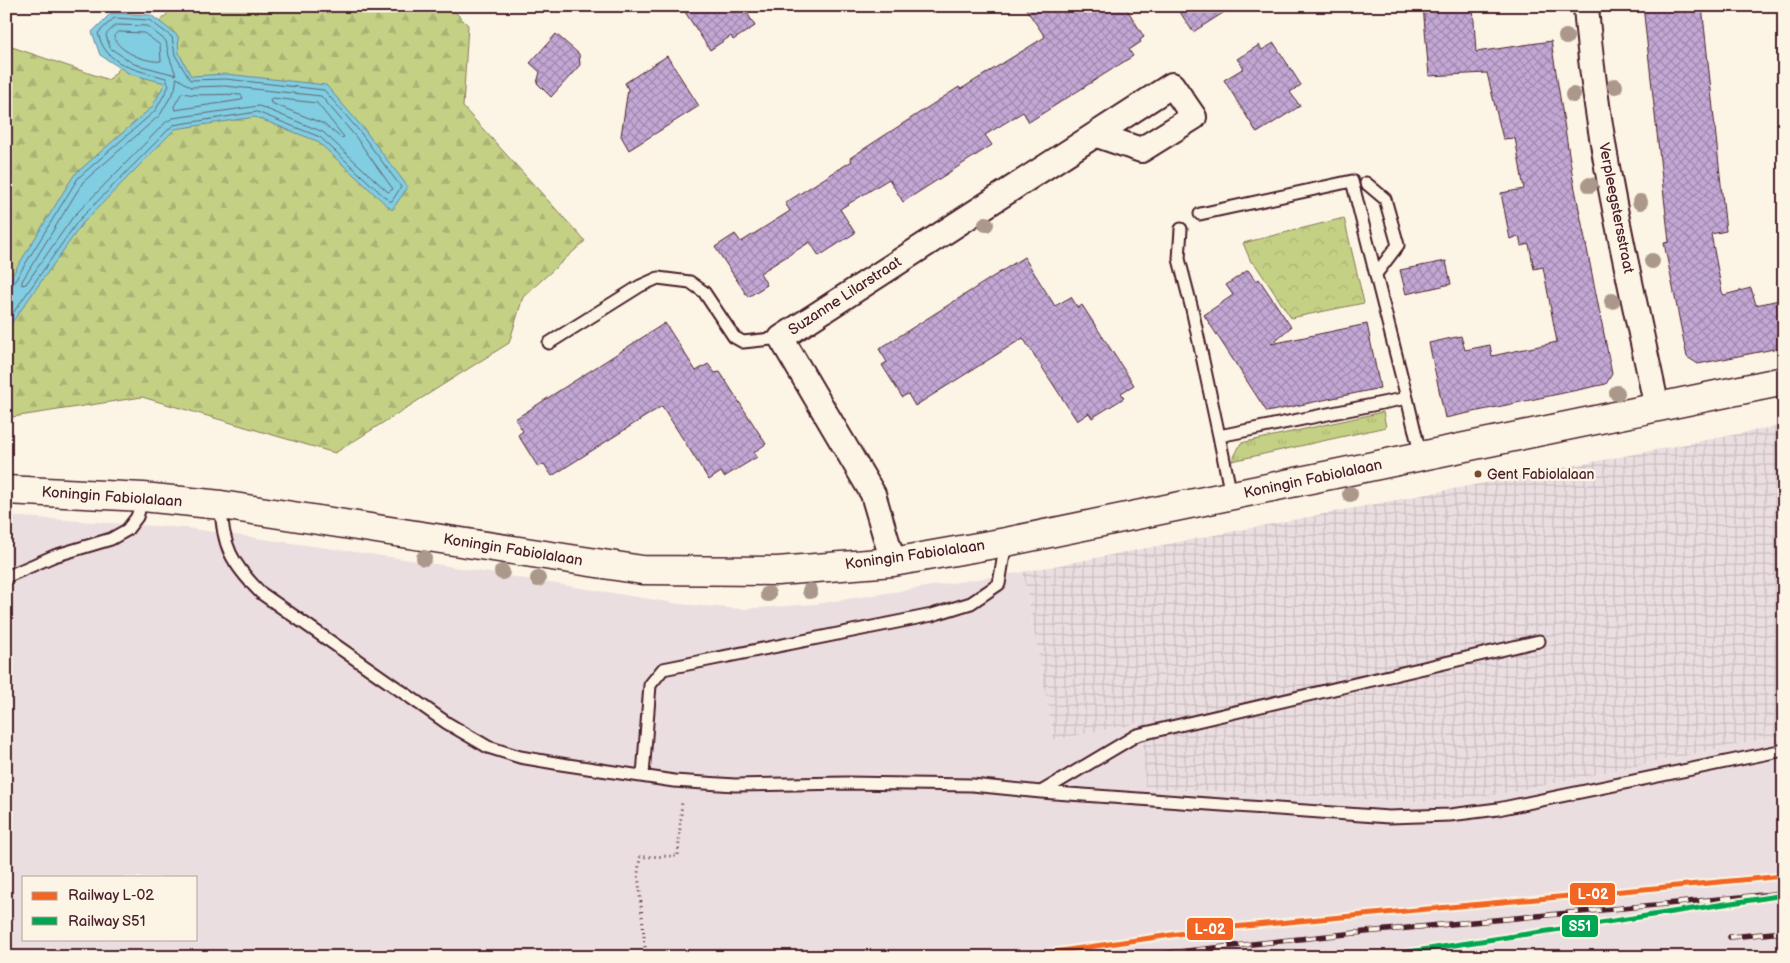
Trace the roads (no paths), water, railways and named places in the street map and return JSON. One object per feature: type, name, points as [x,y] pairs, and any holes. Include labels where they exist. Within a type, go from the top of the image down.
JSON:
[{"type":"street","name":"Verpleegstersstraat","points":[[1586,6],[1588,37],[1611,192],[1657,408]]},
{"type":"street","name":"Suzanne Lilarstraat","points":[[893,562],[873,494],[781,338],[1097,135]]},
{"type":"street","name":"Koningin Fabiolalaan","points":[[6,490],[143,497],[221,505],[642,570],[777,571],[893,562],[1006,542],[1784,381]]},
{"type":"lane","points":[[1200,214],[1352,180],[1420,457]]},
{"type":"lane","points":[[1366,183],[1385,199],[1398,245],[1376,274]]},
{"type":"lane","points":[[1181,229],[1179,259],[1192,309],[1231,496]]},
{"type":"lane","points":[[549,343],[640,286],[658,278],[690,282],[704,292],[734,337],[743,342],[781,338]]},
{"type":"lane","points":[[1219,436],[1407,398]]},
{"type":"lane","points":[[6,577],[54,556],[111,539],[127,530],[137,517],[143,497]]},
{"type":"lane","points":[[221,505],[221,528],[226,547],[240,572],[261,593],[447,723],[488,747],[520,757],[683,782],[735,786],[928,783],[972,785],[1041,792],[1389,817],[1450,815],[1545,800],[1784,750]]},
{"type":"lane","points":[[643,776],[650,685],[663,670],[932,615],[972,604],[999,584],[1006,542]]},
{"type":"lane","points":[[1041,792],[1137,735],[1539,641]]},
{"type":"water","points":[[111,13],[151,15],[178,36],[179,53],[191,76],[226,74],[326,85],[363,128],[408,187],[392,210],[317,141],[255,117],[175,129],[82,224],[6,331],[6,285],[74,175],[152,107],[165,83],[130,74],[100,55],[92,32]]},
{"type":"railway","points":[[1130,957],[1365,932],[1784,893]]},
{"type":"railway","points":[[1730,937],[1784,932]]},
{"type":"rail line","name":"L-02","points":[[1020,957],[1212,929],[1784,876]]},
{"type":"rail line","name":"S51","points":[[1376,957],[1784,895]]},
{"type":"place","name":"Gent Fabiolalaan","points":[[1478,474]]}]
